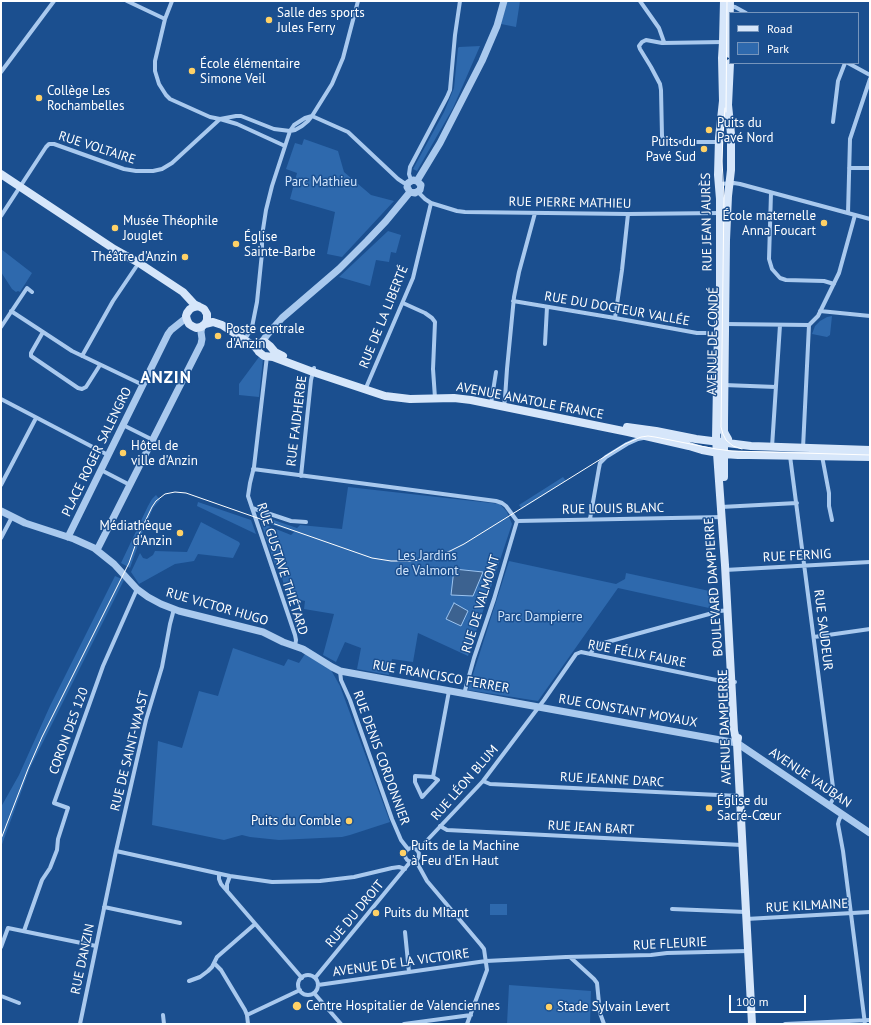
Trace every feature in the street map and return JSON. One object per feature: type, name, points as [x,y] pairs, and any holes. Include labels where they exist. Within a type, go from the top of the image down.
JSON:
[{"type":"main road","name":"RUE JEAN JAURÈS","points":[[720,443],[716,431],[718,333],[724,213],[719,184],[718,142],[722,106],[722,58],[727,3]]},
{"type":"main road","points":[[727,3],[729,46]]},
{"type":"main road","name":"AVENUE DE CONDÉ","points":[[720,443],[725,434],[724,385],[726,243],[724,213],[728,196],[731,170],[731,138],[728,100],[730,64]]},
{"type":"main road","points":[[1,174],[181,297],[186,304],[188,323],[197,328],[204,325],[208,318],[207,312],[203,308],[192,302],[183,292],[139,263],[114,250]]},
{"type":"main road","points":[[187,315],[192,307],[198,306]]},
{"type":"main road","name":"AVENUE ANATOLE FRANCE","points":[[207,312],[210,315],[222,319],[255,340],[260,345]]},
{"type":"main road","name":"AVENUE ANATOLE FRANCE","points":[[204,325],[212,322],[218,323],[260,345]]},
{"type":"main road","name":"AVENUE ANATOLE FRANCE","points":[[260,345],[265,342],[269,352]]},
{"type":"main road","name":"AVENUE ANATOLE FRANCE","points":[[260,345],[259,353],[264,356],[269,352],[276,353],[314,370],[366,388],[395,394],[434,396],[466,395],[504,405],[720,453],[738,455],[870,457]]},
{"type":"main road","name":"AVENUE ANATOLE FRANCE","points":[[504,405],[720,443],[803,448],[870,457]]},
{"type":"main road","points":[[704,440],[711,437],[716,431]]},
{"type":"main road","points":[[725,434],[730,441],[737,444]]},
{"type":"main road","points":[[720,443],[723,507]]},
{"type":"main road","name":"BOULEVARD DAMPIERRE","points":[[723,507],[734,682],[734,735],[737,743]]},
{"type":"main road","name":"AVENUE DAMPIERRE","points":[[737,743],[752,1024]]},
{"type":"street","points":[[1,72],[54,1]]},
{"type":"street","points":[[127,1],[165,19]]},
{"type":"street","points":[[172,1],[165,19],[155,64],[156,76],[166,95],[170,99],[204,114],[237,124],[285,146]]},
{"type":"street","points":[[312,116],[329,88],[341,62],[358,1]]},
{"type":"street","points":[[247,336],[252,327],[257,302],[262,253],[262,236],[266,210],[272,186],[290,131],[294,125],[305,118],[312,116],[348,132],[398,178],[411,184],[420,182],[421,186],[418,192],[414,193],[411,184],[409,174],[410,167],[450,90],[460,1]]},
{"type":"street","points":[[260,345],[285,315],[368,242],[386,221],[440,143],[479,67],[495,32],[504,1]]},
{"type":"street","points":[[640,1],[659,28],[664,42]]},
{"type":"street","points":[[727,3],[744,12]]},
{"type":"street","points":[[718,142],[667,142],[663,139],[660,84],[639,46],[640,43],[645,40],[664,42],[723,42]]},
{"type":"street","points":[[833,122],[838,82],[846,64]]},
{"type":"street","points":[[848,64],[870,75]]},
{"type":"street","points":[[848,214],[850,139],[870,79]]},
{"type":"street","points":[[220,120],[241,116],[274,129],[290,131]]},
{"type":"street","name":"RUE VOLTAIRE","points":[[21,187],[46,147],[50,144],[54,144],[124,169],[136,172],[153,171],[162,169],[172,163],[220,120]]},
{"type":"street","points":[[849,168],[870,168]]},
{"type":"street","points":[[719,184],[740,184],[870,219]]},
{"type":"street","points":[[1,216],[21,187]]},
{"type":"street","name":"RUE PIERRE MATHIEU","points":[[418,192],[431,203],[461,212],[628,214],[724,213]]},
{"type":"street","points":[[771,193],[769,259],[772,269],[780,278],[786,280],[824,281],[834,284]]},
{"type":"street","name":"RUE DE LA LIBERTÉ","points":[[366,388],[414,275],[431,203]]},
{"type":"street","points":[[504,405],[514,301],[519,272],[535,213]]},
{"type":"street","points":[[615,318],[628,214]]},
{"type":"street","points":[[803,448],[809,325],[820,311],[841,268],[855,215]]},
{"type":"street","points":[[82,356],[113,301],[136,267]]},
{"type":"street","points":[[1,327],[27,288],[32,292]]},
{"type":"street","name":"RUE DU DOCTEUR VALLÉE","points":[[514,301],[697,332],[718,333]]},
{"type":"street","points":[[403,303],[428,315],[435,322],[433,369],[434,396]]},
{"type":"street","points":[[545,344],[547,307]]},
{"type":"street","points":[[11,311],[72,351],[143,385]]},
{"type":"street","points":[[820,311],[870,316]]},
{"type":"street","name":"PLACE ROGER SALENGRO","points":[[68,537],[170,332],[187,315]]},
{"type":"street","points":[[726,324],[809,325]]},
{"type":"street","points":[[97,550],[201,344],[201,332],[204,325]]},
{"type":"street","points":[[772,447],[780,325]]},
{"type":"street","points":[[269,352],[271,335],[274,327]]},
{"type":"street","points":[[43,332],[31,353],[31,356],[78,388],[82,389],[86,387],[100,365]]},
{"type":"street","name":"RUE GUSTAVE THIÉTARD","points":[[269,352],[248,495],[295,635],[295,646]]},
{"type":"street","name":"RUE FAIDHERBE","points":[[300,476],[310,387],[314,370]]},
{"type":"street","points":[[491,402],[496,372]]},
{"type":"street","points":[[724,385],[776,387]]},
{"type":"street","points":[[1,399],[108,455]]},
{"type":"street","points":[[1,485],[36,418]]},
{"type":"street","points":[[123,424],[153,440]]},
{"type":"street","points":[[590,519],[600,463],[608,456],[629,443],[638,439],[649,437]]},
{"type":"street","name":"RUE SAUDEUR","points":[[790,455],[834,795],[829,806]]},
{"type":"street","points":[[822,456],[829,493],[829,506],[832,520]]},
{"type":"street","name":"RUE FAIDHERBE","points":[[253,469],[493,501],[502,503],[508,508],[517,521]]},
{"type":"street","points":[[101,470],[130,485]]},
{"type":"street","points":[[723,507],[797,503]]},
{"type":"street","points":[[252,508],[291,521],[306,522]]},
{"type":"street","name":"RUE VICTOR HUGO","points":[[1,511],[25,523],[91,546],[114,564],[135,587],[152,600],[174,609],[270,635],[283,642],[303,649],[340,671]]},
{"type":"street","points":[[1,538],[12,517]]},
{"type":"street","name":"RUE LOUIS BLANC","points":[[517,521],[723,517]]},
{"type":"street","name":"RUE DE VALMONT","points":[[464,694],[517,521]]},
{"type":"street","name":"RUE FERNIG","points":[[727,570],[870,562]]},
{"type":"street","name":"CORON DES 120","points":[[24,931],[42,880],[50,868],[57,850],[58,839],[68,808],[54,803],[103,666],[135,587]]},
{"type":"street","name":"RUE DE SAINT-WAAST","points":[[106,898],[145,724],[162,667],[168,630],[174,609]]},
{"type":"street","points":[[590,654],[594,648],[600,644],[720,611],[729,610]]},
{"type":"street","points":[[814,637],[870,629]]},
{"type":"street","name":"RUE FÉLIX FAURE","points":[[538,707],[575,655],[580,652],[734,682]]},
{"type":"street","name":"RUE FRANCISCO FERRER","points":[[340,671],[538,707]]},
{"type":"street","name":"RUE DENIS CORDONNIER","points":[[340,671],[341,680],[350,700],[400,838],[408,849]]},
{"type":"street","points":[[433,777],[448,691]]},
{"type":"street","name":"RUE CONSTANT MOYAUX","points":[[538,707],[737,743]]},
{"type":"street","name":"RUE LÉON BLUM","points":[[418,850],[483,781],[538,707]]},
{"type":"street","name":"AVENUE VAUBAN","points":[[737,743],[870,833]]},
{"type":"street","points":[[415,776],[433,777],[438,780],[422,797],[415,782],[415,776]]},
{"type":"street","name":"RUE JEANNE D'ARC","points":[[483,781],[490,784],[740,796]]},
{"type":"street","points":[[842,814],[838,820],[838,824],[843,851],[865,1022]]},
{"type":"street","name":"RUE JEAN BART","points":[[440,826],[447,830],[742,845]]},
{"type":"street","points":[[413,861],[419,856],[418,850],[413,848],[408,849],[406,852],[405,856],[407,859],[413,861],[428,881],[482,944],[484,949],[487,967],[486,973],[467,1024]]},
{"type":"street","points":[[116,851],[219,874],[272,882],[314,882],[392,868],[399,867],[405,869]]},
{"type":"street","name":"RUE DU DROIT","points":[[315,978],[413,861]]},
{"type":"street","points":[[219,874],[220,882],[302,978]]},
{"type":"street","points":[[228,891],[226,884],[230,876]]},
{"type":"street","name":"RUE D'ANZIN","points":[[80,1024],[106,898]]},
{"type":"street","points":[[104,907],[180,923]]},
{"type":"street","name":"RUE KILMAINE","points":[[672,908],[746,915],[870,912]]},
{"type":"street","points":[[189,981],[203,976],[218,957],[255,924]]},
{"type":"street","points":[[1,947],[8,928],[96,946]]},
{"type":"street","points":[[404,932],[409,972]]},
{"type":"street","name":"RUE FLEURIE","points":[[569,957],[748,951]]},
{"type":"street","points":[[569,957],[597,983],[600,1012],[604,1024]]},
{"type":"street","name":"AVENUE DE LA VICTOIRE","points":[[318,985],[486,961],[569,957]]},
{"type":"street","points":[[214,963],[221,970],[245,1010],[248,1024]]},
{"type":"street","points":[[311,976],[315,978],[318,985],[314,993],[311,995],[306,995],[302,993],[298,984],[302,978],[311,976]]},
{"type":"street","points":[[247,1016],[300,990]]},
{"type":"street","points":[[314,993],[341,1024]]},
{"type":"street","points":[[1,996],[19,1003]]},
{"type":"street","points":[[163,1015],[164,1024]]},
{"type":"street","points":[[404,1024],[471,1015]]},
{"type":"street","points":[[785,1024],[865,1022],[870,1020]]},
{"type":"green space","points":[[507,1],[520,1],[516,27],[501,24]]},
{"type":"green space","points":[[480,46],[453,108],[417,171],[413,169],[444,112],[454,88],[458,48]]},
{"type":"green space","name":"Parc Mathieu","points":[[304,139],[338,151],[344,172],[371,195],[394,201],[342,257],[327,254],[335,212],[290,199],[297,173],[286,169],[295,143],[302,145]]},
{"type":"green space","points":[[388,231],[401,235],[396,253],[391,252],[389,262],[376,260],[370,286],[339,277]]},
{"type":"green space","points":[[1,249],[32,273],[20,292],[16,292],[12,289],[1,272]]},
{"type":"green space","points":[[832,316],[830,335],[827,337],[812,334],[815,326],[820,321]]},
{"type":"green space","points":[[259,357],[263,359],[259,397],[239,395],[239,384]]},
{"type":"green space","points":[[563,477],[566,481],[522,509],[519,505]]},
{"type":"green space","name":"Les Jardins de Valmont","points":[[348,487],[500,504],[507,512],[512,524],[468,656],[418,633],[413,662],[392,659],[389,675],[357,669],[361,648],[345,642],[336,662],[323,655],[334,614],[304,609],[305,601],[288,597],[279,569],[276,568],[261,523],[291,535],[294,532],[261,521],[259,515],[297,528],[300,525],[342,529]]},
{"type":"green space","points":[[156,495],[160,500],[153,508],[130,568],[121,563],[148,506]]},
{"type":"green space","points":[[198,502],[251,520],[256,534],[197,506]]},
{"type":"green space","points":[[201,522],[239,542],[240,544],[233,558],[198,554],[194,561],[175,564],[139,584],[131,572],[140,553],[143,558],[147,559],[153,555],[155,551],[187,552]]},
{"type":"green space","name":"Parc Dampierre","points":[[509,561],[616,584],[625,579],[626,573],[714,592],[709,608],[618,588],[538,701],[468,690]]},
{"type":"green space","points":[[115,576],[124,580],[30,768],[1,847],[1,807],[19,775],[50,706]]},
{"type":"green space","points":[[233,648],[284,666],[288,659],[299,663],[305,654],[331,670],[340,686],[390,822],[342,837],[279,840],[242,835],[224,840],[152,825],[158,741],[182,748],[199,691],[218,696]]},
{"type":"green space","points":[[490,904],[507,904],[507,915],[490,915]]},
{"type":"green space","name":"Stade Sylvain Levert","points":[[509,985],[591,991],[590,1024],[507,1024]]},
{"type":"shaded area","points":[[454,569],[483,572],[473,596],[451,595]]},
{"type":"shaded area","points":[[454,603],[468,611],[461,626],[446,619]]},
{"type":"tram line","points":[[726,112],[727,1]]},
{"type":"tram line","points":[[725,108],[722,161],[724,196],[721,427],[726,440],[733,446],[742,449]]},
{"type":"tram line","points":[[1,839],[42,737],[129,563],[140,532],[152,507],[156,501],[165,494],[175,492],[186,493],[372,558],[391,561],[409,561],[436,557],[464,544],[625,444],[641,437],[655,437],[732,451],[870,455]]},
{"type":"place","name":"Salle des sports Jules Ferry","points":[[269,20]]},
{"type":"place","name":"École élémentaire Simone Veil","points":[[192,71]]},
{"type":"place","name":"Collège Les Rochambelles","points":[[39,98]]},
{"type":"place","name":"Puits du Pavé Nord","points":[[709,130]]},
{"type":"place","name":"Puits du Pavé Sud","points":[[704,149]]},
{"type":"place","name":"École maternelle Anna Foucart","points":[[824,223]]},
{"type":"place","name":"Musée Théophile Jouglet","points":[[115,228]]},
{"type":"place","name":"Église Sainte-Barbe","points":[[236,244]]},
{"type":"place","name":"Théâtre d'Anzin","points":[[185,257]]},
{"type":"place","name":"Poste centrale d'Anzin","points":[[218,336]]},
{"type":"place","name":"Hôtel de ville d'Anzin","points":[[123,453]]},
{"type":"place","name":"Médiathèque d'Anzin","points":[[180,533]]},
{"type":"place","name":"Église du Sacré-Cœur","points":[[709,808]]},
{"type":"place","name":"Puits du Comble","points":[[349,821]]},
{"type":"place","name":"Puits de la Machine à Feu d'En Haut","points":[[403,853]]},
{"type":"place","name":"Puits du MItant","points":[[376,913]]},
{"type":"place","name":"Centre Hospitalier de Valenciennes","points":[[297,1006]]},
{"type":"place","name":"Stade Sylvain Levert","points":[[549,1007]]},
{"type":"district","name":"ANZIN","points":[[166,378]]}]
